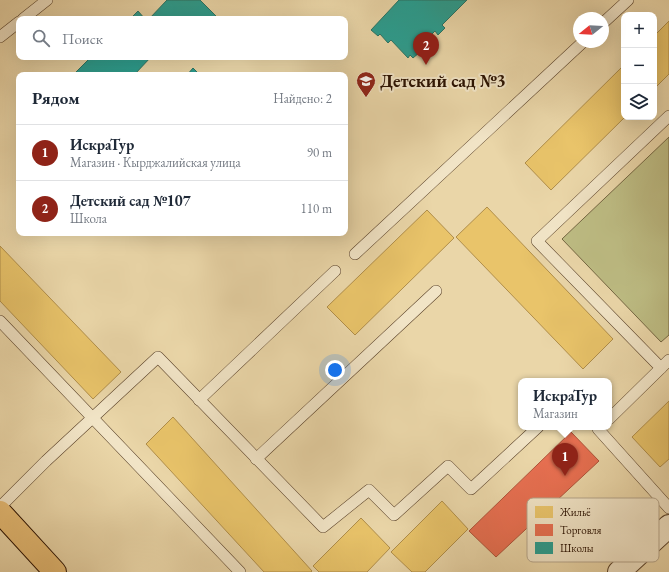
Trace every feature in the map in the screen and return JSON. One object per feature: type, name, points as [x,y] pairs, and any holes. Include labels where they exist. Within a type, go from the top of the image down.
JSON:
[{"type":"main road","points":[[0,512],[55,572]]},
{"type":"street","points":[[659,535],[669,526]]},
{"type":"street","points":[[619,572],[630,562]]},
{"type":"lane","points":[[27,16],[47,0]]},
{"type":"lane","points":[[609,17],[628,0]]},
{"type":"lane","points":[[0,37],[16,24]]},
{"type":"lane","points":[[355,254],[577,48]]},
{"type":"lane","points":[[612,415],[665,364],[537,241],[669,116]]},
{"type":"lane","points":[[199,400],[335,271]]},
{"type":"lane","points":[[256,459],[436,291]]},
{"type":"lane","points":[[0,321],[240,572]]},
{"type":"lane","points":[[0,508],[46,461],[158,357],[323,527],[369,490],[394,515],[448,466],[471,488],[535,430]]},
{"type":"lane","points":[[600,430],[669,508]]},
{"type":"shaded area","points":[[669,137],[669,335],[661,342],[562,239]]},
{"type":"building: Жильё","points":[[669,21],[669,74],[657,86],[657,48],[657,33]]},
{"type":"building: Жильё","points":[[621,68],[622,120],[551,190],[525,163]]},
{"type":"building: Жильё","points":[[487,207],[613,339],[583,369],[456,237]]},
{"type":"building: Жильё","points":[[427,210],[454,238],[355,335],[327,307]]},
{"type":"building: Жильё","points":[[0,246],[121,372],[93,399],[0,301]]},
{"type":"building: Жильё","points":[[669,401],[669,459],[660,467],[632,437]]},
{"type":"building: Жильё","points":[[173,417],[312,571],[311,572],[264,572],[146,444]]},
{"type":"building: Жильё","points":[[442,501],[468,529],[425,572],[412,572],[391,552]]},
{"type":"building: Жильё","points":[[361,518],[390,548],[367,572],[319,572],[313,566]]},
{"type":"building: Торговля","points":[[571,432],[599,461],[559,498],[527,498],[527,528],[496,557],[469,531]]},
{"type":"building: Школы","points":[[167,0],[200,0],[216,16],[152,16]]},
{"type":"building: Школы","points":[[399,0],[467,0],[442,25],[445,28],[438,35],[435,31],[417,49],[420,52],[413,58],[410,55],[408,58],[391,40],[388,43],[380,34],[378,36],[371,30]]},
{"type":"building: Школы","points":[[138,11],[142,16],[133,16]]},
{"type":"building: Школы","points":[[88,60],[148,60],[137,72],[76,72]]},
{"type":"building: Школы","points":[[193,68],[197,72],[190,72]]},
{"type":"place","name":"Детский сад №107","points":[[426,65]]},
{"type":"place","name":"Детский сад №3","points":[[366,98]]},
{"type":"place","name":"ИскраТур","points":[[565,476]]}]
